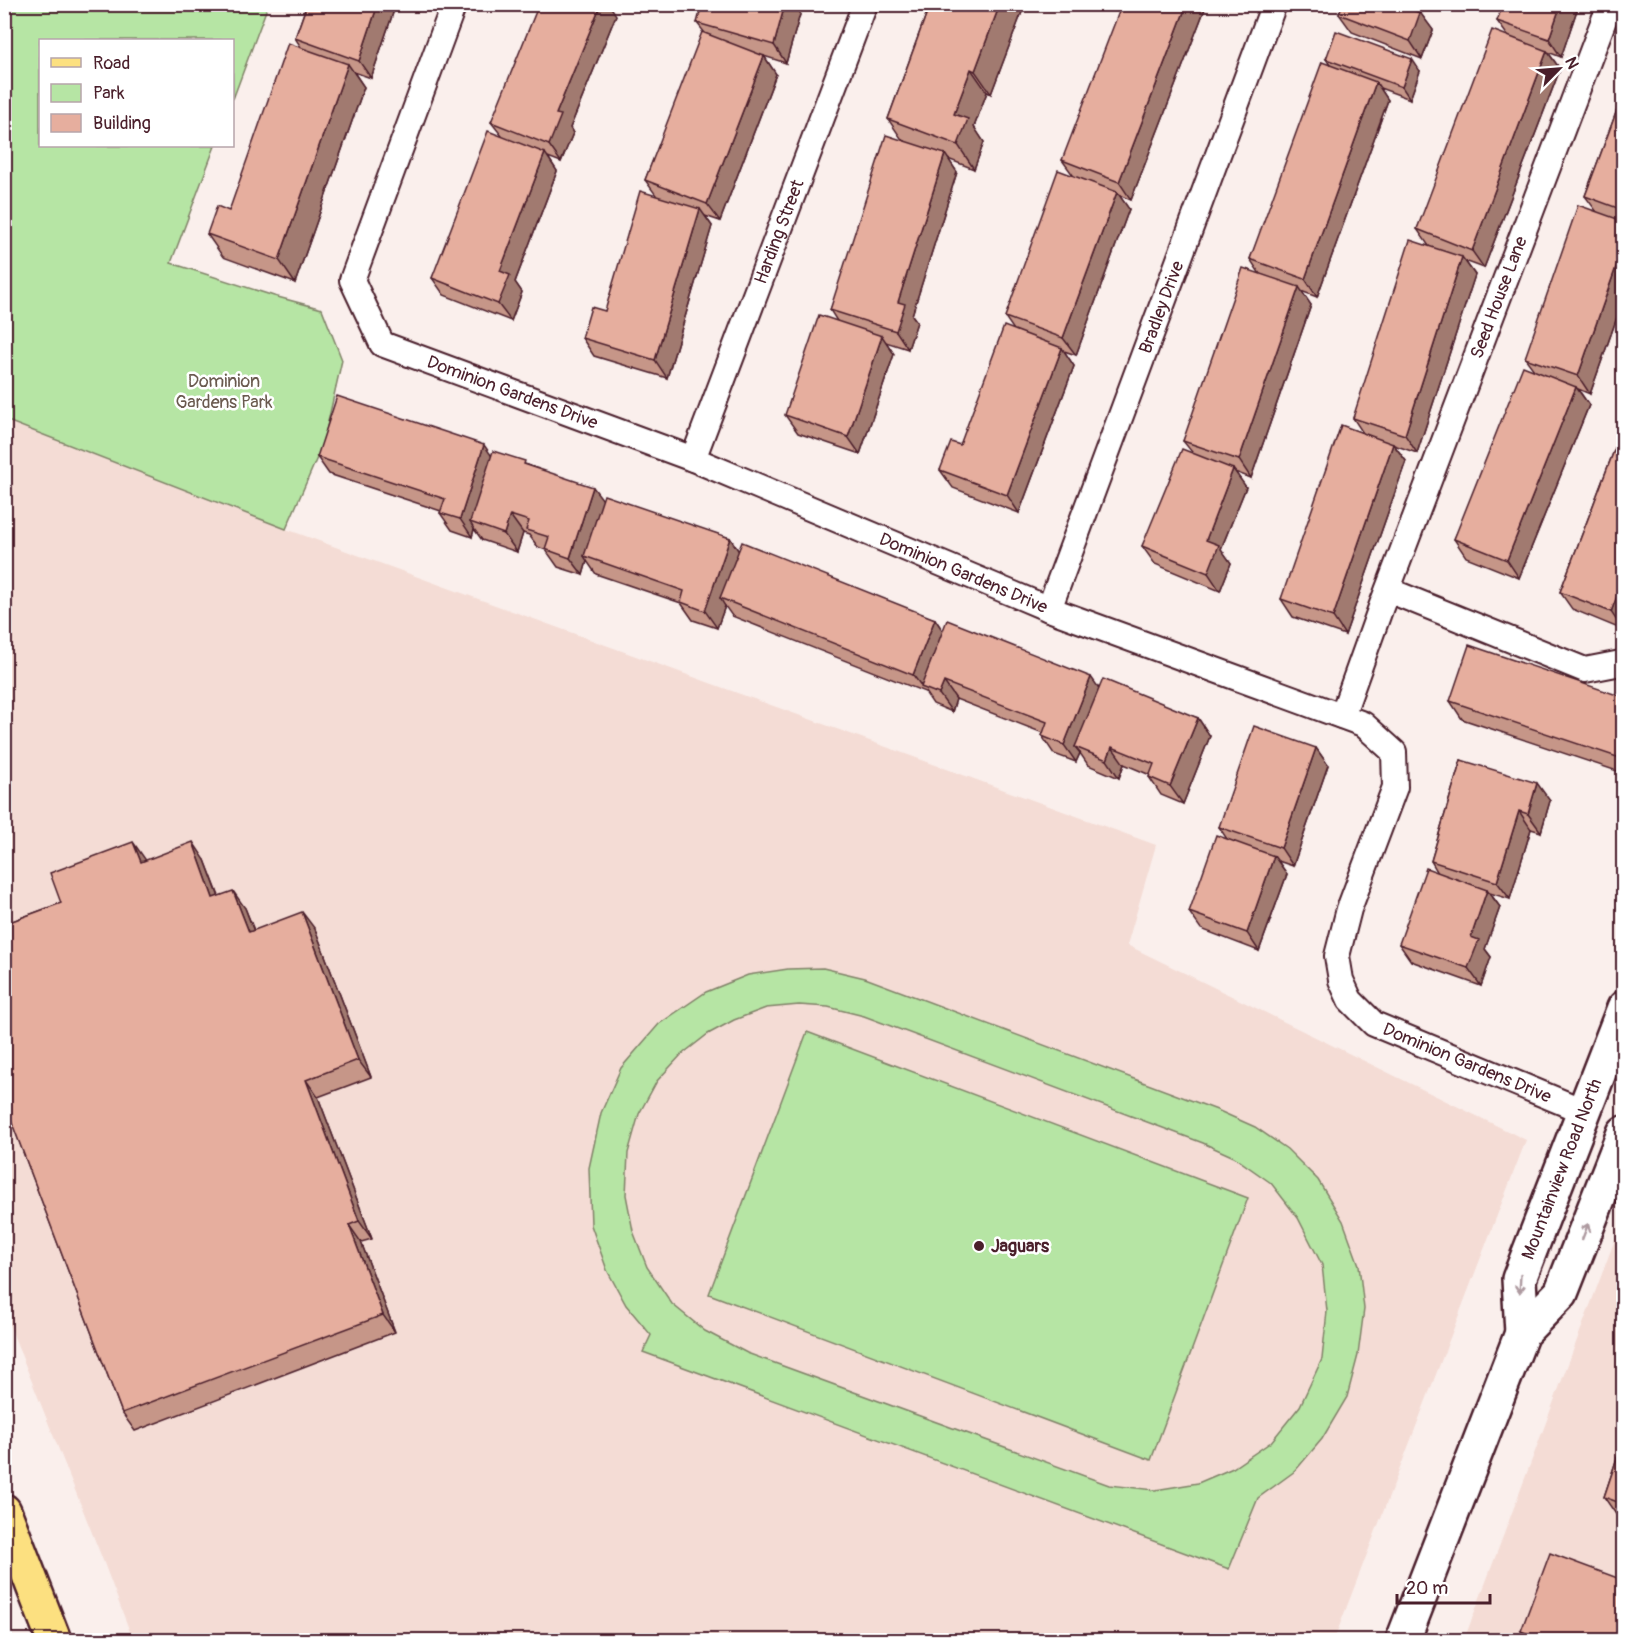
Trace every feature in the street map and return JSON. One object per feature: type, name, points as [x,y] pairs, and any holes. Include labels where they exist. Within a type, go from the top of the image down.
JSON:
[{"type":"main road","name":"Mountainview Road North","points":[[1522,1333],[1519,1279],[1623,1008]]},
{"type":"main road","points":[[1582,1111],[1623,1126]]},
{"type":"main road","name":"Mountainview Road North","points":[[1403,1641],[1522,1333],[1561,1293],[1623,1133]]},
{"type":"main road","points":[[4,1511],[54,1641]]},
{"type":"street","name":"Dominion Gardens Drive","points":[[454,4],[352,280],[382,344],[693,459],[1049,609],[1363,724],[1394,752],[1395,787],[1349,909],[1337,956],[1341,980],[1350,1000],[1374,1024],[1582,1111]]},
{"type":"street","name":"Harding Street","points":[[693,459],[865,4]]},
{"type":"street","name":"Bradley Drive","points":[[1049,609],[1274,4]]},
{"type":"street","name":"Seed House Lane","points":[[1342,716],[1610,4]]},
{"type":"street","points":[[1388,590],[1585,670],[1623,662]]},
{"type":"shaded area","points":[[4,420],[286,529],[1156,845],[1127,945],[1526,1140],[1334,1640],[133,1640],[5,1314]]},
{"type":"shaded area","points":[[1623,1218],[1623,1640],[1464,1640]]},
{"type":"green space","name":"Dominion Gardens Park","points":[[4,5],[268,5],[234,96],[234,39],[39,39],[39,147],[215,147],[171,263],[322,309],[342,360],[323,444],[286,529],[5,420]]},
{"type":"green space","points":[[823,968],[865,978],[1217,1110],[1255,1127],[1287,1149],[1318,1180],[1343,1221],[1359,1265],[1364,1309],[1358,1355],[1347,1397],[1322,1439],[1295,1471],[1258,1498],[1229,1569],[643,1352],[651,1335],[626,1305],[607,1270],[591,1225],[589,1168],[601,1113],[621,1068],[659,1024],[706,992],[748,975],[788,969]],"holes":[[[799,1005],[828,1007],[864,1016],[1203,1143],[1234,1157],[1271,1183],[1298,1218],[1322,1265],[1327,1311],[1322,1359],[1300,1406],[1271,1442],[1233,1468],[1198,1483],[1155,1490],[1109,1485],[747,1353],[705,1331],[672,1304],[647,1267],[633,1231],[626,1195],[628,1153],[639,1114],[657,1081],[681,1055],[708,1034],[734,1020],[766,1008]]]},
{"type":"green space","name":"Jaguars","points":[[807,1032],[1248,1198],[1151,1460],[709,1294]]},
{"type":"building","points":[[307,4],[378,4],[359,61],[295,38]]},
{"type":"building","points":[[539,4],[601,4],[556,114],[561,115],[549,145],[491,122]]},
{"type":"building","points":[[702,4],[785,4],[774,45],[697,23]]},
{"type":"building","points":[[930,4],[1000,4],[975,71],[971,69],[954,114],[968,119],[958,145],[888,119]]},
{"type":"building","points":[[1122,4],[1187,4],[1119,182],[1062,160]]},
{"type":"building","points":[[1343,4],[1406,4],[1405,7],[1420,13],[1410,41],[1339,14]]},
{"type":"building","points":[[1503,4],[1561,4],[1549,39],[1497,21]]},
{"type":"building","points":[[1492,30],[1547,51],[1472,251],[1417,229]]},
{"type":"building","points":[[1336,31],[1412,59],[1402,87],[1326,59]]},
{"type":"building","points":[[702,32],[764,56],[707,204],[645,180]]},
{"type":"building","points":[[288,43],[348,64],[279,260],[207,234],[217,206],[229,211]]},
{"type":"building","points":[[1322,62],[1376,82],[1305,279],[1250,259]]},
{"type":"building","points":[[1623,94],[1623,210],[1585,196]]},
{"type":"building","points":[[488,131],[545,153],[500,271],[510,275],[498,304],[432,278]]},
{"type":"building","points":[[886,135],[945,154],[898,302],[905,304],[896,331],[830,310]]},
{"type":"building","points":[[1058,170],[1117,192],[1063,338],[1005,317]]},
{"type":"building","points":[[640,191],[700,209],[655,360],[582,338],[591,307],[605,311]]},
{"type":"building","points":[[1578,205],[1623,221],[1623,247],[1578,376],[1525,358]]},
{"type":"building","points":[[1410,240],[1462,257],[1405,435],[1353,418]]},
{"type":"building","points":[[1243,268],[1299,287],[1239,460],[1183,441]]},
{"type":"building","points":[[819,315],[882,336],[848,437],[785,415]]},
{"type":"building","points":[[1004,326],[1062,348],[1007,495],[940,470],[951,442],[960,445]]},
{"type":"building","points":[[1523,366],[1576,387],[1507,560],[1454,539]]},
{"type":"building","points":[[337,396],[484,445],[460,519],[440,513],[445,499],[317,457]]},
{"type":"building","points":[[1341,425],[1393,444],[1333,617],[1281,599]]},
{"type":"building","points":[[1623,427],[1623,580],[1611,612],[1560,592]]},
{"type":"building","points":[[1182,449],[1233,469],[1206,540],[1219,545],[1208,573],[1142,546]]},
{"type":"building","points":[[493,451],[593,487],[570,558],[545,549],[549,537],[526,530],[529,521],[510,515],[504,534],[470,522]]},
{"type":"building","points":[[604,495],[730,538],[705,611],[681,602],[684,591],[584,556]]},
{"type":"building","points":[[742,542],[935,619],[913,675],[720,598]]},
{"type":"building","points":[[947,620],[1091,677],[1064,745],[1042,736],[1047,722],[944,682],[939,694],[921,687]]},
{"type":"building","points":[[1469,645],[1623,697],[1623,759],[1450,701]]},
{"type":"building","points":[[1103,679],[1198,718],[1170,786],[1149,777],[1154,764],[1112,747],[1107,760],[1075,747]]},
{"type":"building","points":[[1254,726],[1316,748],[1281,848],[1219,827]]},
{"type":"building","points":[[1461,760],[1537,783],[1528,814],[1519,811],[1497,882],[1431,861]]},
{"type":"building","points":[[1216,835],[1274,856],[1247,933],[1189,912]]},
{"type":"building","points":[[133,842],[141,862],[193,842],[213,898],[233,891],[249,932],[302,912],[358,1060],[306,1080],[359,1221],[349,1225],[383,1315],[122,1413],[4,1102],[4,924],[61,903],[50,873]]},
{"type":"building","points":[[1426,868],[1487,890],[1471,937],[1479,940],[1468,968],[1399,944]]},
{"type":"building","points":[[1623,1440],[1623,1504],[1604,1497]]},
{"type":"building","points":[[1550,1553],[1623,1580],[1623,1641],[1547,1641],[1521,1631]]},
{"type":"place","name":"Jaguars","points":[[979,1246]]}]
